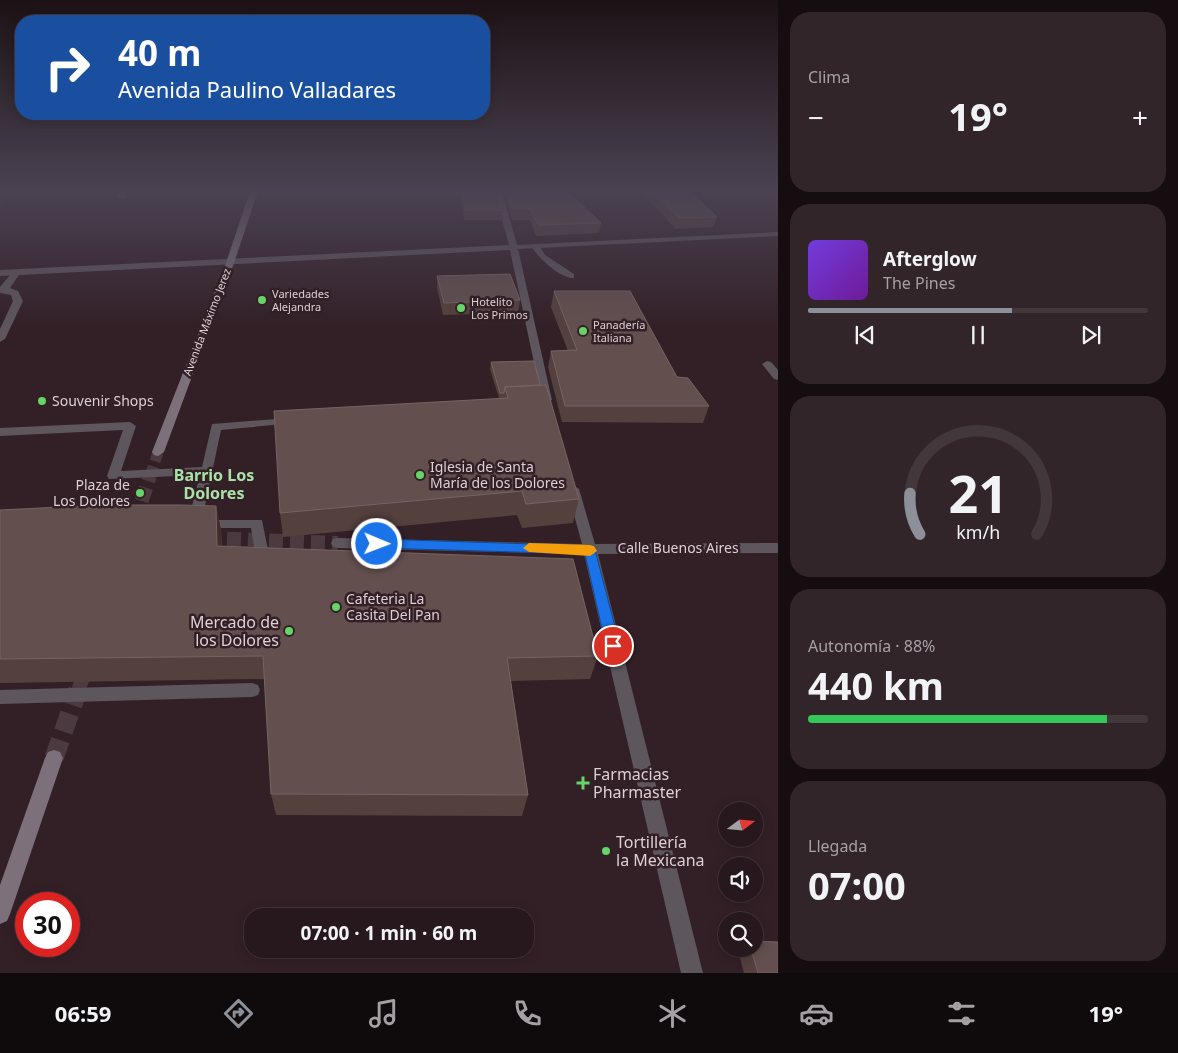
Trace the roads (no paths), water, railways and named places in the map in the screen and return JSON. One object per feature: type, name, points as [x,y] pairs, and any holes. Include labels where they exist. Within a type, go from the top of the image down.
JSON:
[{"type":"main road","name":"Avenida Máximo Jerez","points":[[158,452],[239,236]]},
{"type":"main road","points":[[0,914],[54,758]]},
{"type":"street","points":[[511,236],[546,407]]},
{"type":"street","points":[[0,273],[733,236]]},
{"type":"street","points":[[536,247],[542,257],[570,276]]},
{"type":"street","points":[[0,339],[18,300],[15,293],[2,290],[17,272]]},
{"type":"street","points":[[767,364],[778,377]]},
{"type":"street","points":[[264,565],[257,523],[194,524],[216,427],[304,420]]},
{"type":"street","points":[[0,432],[130,426],[114,476],[207,470]]},
{"type":"street","points":[[568,473],[590,549],[692,973]]},
{"type":"street","name":"Calle Buenos Aires","points":[[338,543],[590,549],[778,548]]},
{"type":"street","points":[[0,697],[252,690]]},
{"type":"tunnel","points":[[150,477],[158,452]]},
{"type":"tunnel","points":[[135,521],[150,476]]},
{"type":"tunnel","points":[[206,538],[338,543]]},
{"type":"tunnel","points":[[78,691],[87,666]]},
{"type":"tunnel","points":[[54,758],[78,690]]},
{"type":"place","name":"Variedades Alejandra","points":[[262,300]]},
{"type":"place","name":"Hotelito Los Primos","points":[[461,308]]},
{"type":"place","name":"Panadería Italiana","points":[[583,331]]},
{"type":"place","name":"Souvenir Shops","points":[[42,401]]},
{"type":"place","name":"Iglesia de Santa María de los Dolores","points":[[420,475]]},
{"type":"place","name":"Plaza de Los Dolores","points":[[140,493]]},
{"type":"place","name":"Cafeteria La Casita Del Pan","points":[[336,607]]},
{"type":"place","name":"Mercado de los Dolores","points":[[289,631]]},
{"type":"place","name":"Farmacias Pharmaster","points":[[583,783]]},
{"type":"place","name":"Tortillería la Mexicana","points":[[606,851]]},
{"type":"district","name":"Barrio Los Dolores","points":[[214,484]]}]
